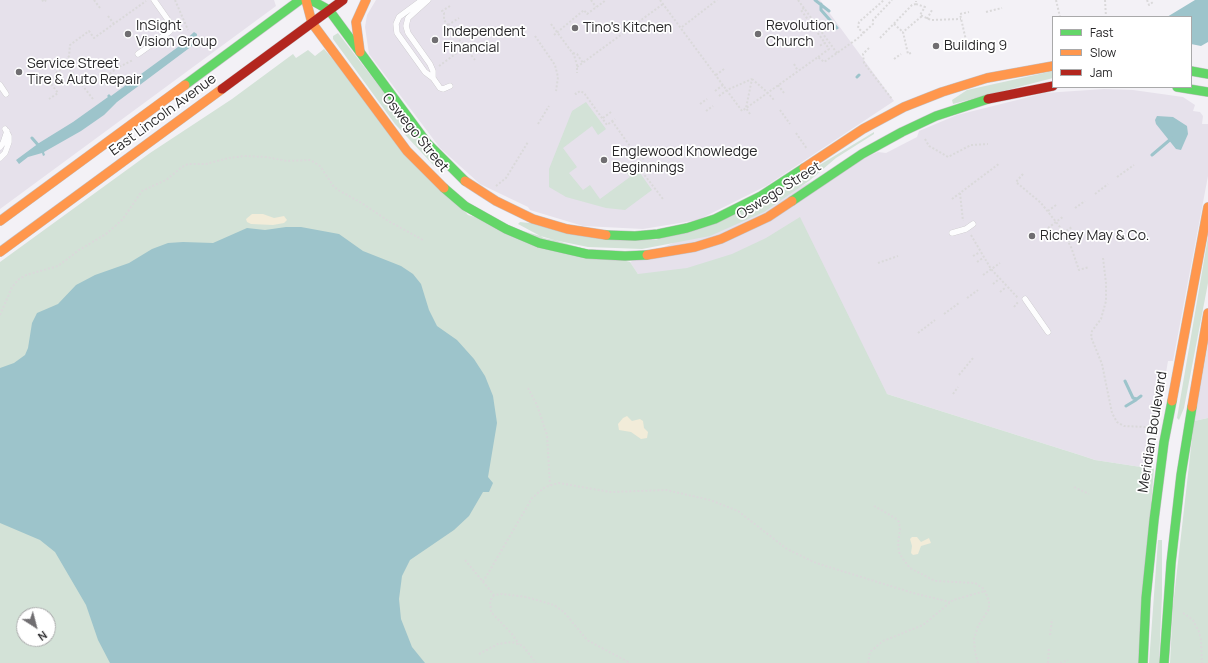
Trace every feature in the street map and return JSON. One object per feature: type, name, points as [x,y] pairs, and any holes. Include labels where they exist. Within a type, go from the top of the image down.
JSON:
[{"type":"main road","name":"East Lincoln Avenue","points":[[0,221],[300,0]]},
{"type":"main road","name":"Oswego Street","points":[[306,0],[312,23],[407,151],[446,191],[482,217],[518,235],[560,248],[599,255],[625,256],[658,254],[696,247],[721,239],[768,217],[876,145],[936,116],[973,103],[1014,93],[1052,86]]},
{"type":"main road","name":"Oswego Street","points":[[311,0],[329,10],[427,143],[445,162],[470,184],[509,208],[533,219],[558,227],[605,235],[635,236],[658,234],[686,228],[719,218],[761,196],[846,140],[880,120],[924,99],[957,87],[1005,73],[1052,66]]},
{"type":"main road","name":"East Lincoln Avenue","points":[[0,252],[343,0]]},
{"type":"main road","points":[[360,52],[356,22],[360,10],[366,0]]},
{"type":"main road","points":[[1192,71],[1208,74]]},
{"type":"main road","points":[[1183,88],[1208,92]]},
{"type":"main road","name":"Meridian Boulevard","points":[[1143,663],[1146,598],[1163,449],[1208,207]]},
{"type":"main road","points":[[1164,663],[1171,563],[1181,475],[1191,403],[1208,313]]},
{"type":"lane","points":[[136,57],[169,32],[173,27],[154,0]]},
{"type":"lane","points":[[422,0],[400,18],[396,24],[396,30],[400,40],[442,89],[450,86]]},
{"type":"lane","points":[[428,0],[408,18],[406,26],[408,33],[430,64],[433,78]]},
{"type":"lane","points":[[0,85],[6,94]]},
{"type":"lane","points":[[0,147],[3,143],[6,130],[9,136],[8,146],[0,158]]},
{"type":"lane","points":[[952,233],[966,229],[974,224]]},
{"type":"lane","points":[[1025,299],[1048,332]]},
{"type":"path","points":[[42,0],[44,2],[46,0]]},
{"type":"path","points":[[94,0],[100,8]]},
{"type":"path","points":[[93,100],[66,65],[65,62],[69,56],[70,46],[89,31],[94,38],[147,0]]},
{"type":"path","points":[[175,0],[188,30]]},
{"type":"path","points":[[591,0],[596,7]]},
{"type":"path","points":[[554,35],[584,10],[587,14],[606,0]]},
{"type":"path","points":[[660,0],[742,110],[829,49],[801,10],[804,8]]},
{"type":"path","points":[[681,28],[717,0]]},
{"type":"path","points":[[798,0],[837,53]]},
{"type":"path","points":[[864,34],[858,28],[858,24],[873,8],[884,0]]},
{"type":"path","points":[[818,57],[823,62],[864,34],[873,24],[873,20],[892,0]]},
{"type":"path","points":[[1056,0],[1060,16]]},
{"type":"path","points":[[1105,0],[1106,16]]},
{"type":"path","points":[[1147,0],[1149,4],[1153,2]]},
{"type":"path","points":[[880,38],[916,2],[924,7],[920,15],[922,16]]},
{"type":"path","points":[[578,67],[664,4]]},
{"type":"path","points":[[450,6],[442,11],[444,14],[444,20],[475,60]]},
{"type":"path","points":[[986,12],[1002,8]]},
{"type":"path","points":[[927,19],[932,10]]},
{"type":"path","points":[[968,49],[960,14],[969,12]]},
{"type":"path","points":[[108,16],[114,24]]},
{"type":"path","points":[[922,16],[927,19],[941,22],[961,19]]},
{"type":"path","points":[[903,32],[922,16]]},
{"type":"path","points":[[448,26],[459,18]]},
{"type":"path","points":[[551,24],[573,53],[578,67],[577,73]]},
{"type":"path","points":[[894,24],[903,32],[906,38],[908,54],[911,53]]},
{"type":"path","points":[[535,36],[552,60],[556,71],[556,91]]},
{"type":"path","points":[[819,46],[825,43]]},
{"type":"path","points":[[469,51],[478,44]]},
{"type":"path","points":[[437,68],[465,47]]},
{"type":"path","points":[[869,48],[863,54],[864,63],[892,100]]},
{"type":"path","points":[[573,53],[577,54],[583,62]]},
{"type":"path","points":[[894,59],[901,54]]},
{"type":"path","points":[[84,73],[91,82],[102,78],[136,57]]},
{"type":"path","points":[[794,64],[798,71]]},
{"type":"path","points":[[56,73],[66,65]]},
{"type":"path","points":[[716,75],[724,69]]},
{"type":"path","points":[[99,74],[102,78]]},
{"type":"path","points":[[719,96],[727,90],[752,79]]},
{"type":"path","points":[[752,79],[774,100]]},
{"type":"path","points":[[750,114],[746,108],[752,79]]},
{"type":"path","points":[[48,82],[58,93],[49,99]]},
{"type":"path","points":[[715,91],[723,85]]},
{"type":"path","points":[[778,85],[784,93]]},
{"type":"path","points":[[575,93],[576,94],[579,91],[584,93],[607,125],[615,119]]},
{"type":"path","points":[[700,104],[707,99]]},
{"type":"path","points":[[538,124],[549,106]]},
{"type":"path","points":[[706,111],[713,106]]},
{"type":"path","points":[[780,110],[790,124]]},
{"type":"path","points":[[602,118],[611,112]]},
{"type":"path","points":[[612,121],[640,160]]},
{"type":"path","points":[[796,133],[807,150]]},
{"type":"path","points":[[924,139],[929,146],[948,156],[971,145],[988,144]]},
{"type":"path","points":[[493,186],[499,185],[506,178],[528,142]]},
{"type":"path","points":[[0,315],[12,287],[19,279],[26,275],[58,266],[79,250],[106,234],[122,220],[142,191],[166,180],[188,164],[206,164],[244,156],[258,156],[287,161],[310,160],[321,168],[332,184],[340,192],[360,202],[390,222],[423,240]]},
{"type":"path","points":[[644,158],[636,164],[663,199]]},
{"type":"path","points":[[952,198],[1000,163]]},
{"type":"path","points":[[1117,177],[1134,165]]},
{"type":"path","points":[[1022,174],[1016,182],[1048,211],[1056,222],[1068,241],[1079,270],[1089,267]]},
{"type":"path","points":[[1094,194],[1108,184]]},
{"type":"path","points":[[960,193],[961,216],[966,225]]},
{"type":"path","points":[[1074,208],[1085,201]]},
{"type":"path","points":[[1048,211],[1056,205]]},
{"type":"path","points":[[1048,228],[1064,216]]},
{"type":"path","points":[[1063,233],[1072,227]]},
{"type":"path","points":[[969,230],[983,258],[991,269],[1006,287],[1020,300],[1014,307]]},
{"type":"path","points":[[1068,241],[1078,236]]},
{"type":"path","points":[[973,256],[980,252]]},
{"type":"path","points":[[878,263],[898,256]]},
{"type":"path","points":[[977,262],[983,258]]},
{"type":"path","points":[[1103,258],[1106,283],[1106,301],[1101,319],[1092,331],[1091,337],[1102,364],[1112,413],[1117,422],[1124,426],[1145,428],[1157,422]]},
{"type":"path","points":[[983,275],[1000,263]]},
{"type":"path","points":[[993,284],[1000,279]]},
{"type":"path","points":[[1000,292],[1006,287]]},
{"type":"path","points":[[967,298],[978,290]]},
{"type":"path","points":[[944,314],[959,303]]},
{"type":"path","points":[[918,333],[935,320]]},
{"type":"path","points":[[960,375],[973,358]]},
{"type":"path","points":[[953,394],[958,387]]},
{"type":"path","points":[[528,388],[540,413],[547,434],[550,485]]},
{"type":"path","points":[[483,582],[525,509],[535,495],[550,485],[570,484],[610,492],[666,490],[710,500],[738,511],[784,546],[816,563],[913,593],[950,602]]},
{"type":"path","points":[[1074,487],[1090,494]]},
{"type":"path","points":[[874,506],[899,522],[899,552],[910,568],[935,581],[975,583],[980,585],[985,591],[989,601],[989,609],[978,626],[974,639],[974,649],[978,663]]},
{"type":"path","points":[[465,560],[494,595]]},
{"type":"path","points":[[868,663],[870,652],[878,645],[929,621],[950,602],[966,595],[985,591]]},
{"type":"path","points":[[536,663],[491,612],[490,601],[494,595],[502,594],[526,597],[554,605],[564,612],[587,640],[630,663]]},
{"type":"path","points":[[1183,613],[1193,620],[1199,632],[1201,640],[1202,663]]},
{"type":"path","points":[[1050,635],[1052,619]]},
{"type":"path","points":[[478,654],[498,644],[508,642],[519,644]]},
{"type":"path","points":[[1048,663],[1049,647]]},
{"type":"path","points":[[1060,663],[1068,660]]},
{"type":"shaded area","points":[[0,0],[274,0],[276,6],[0,209]]},
{"type":"shaded area","points":[[376,0],[820,0],[894,101],[766,186],[698,220],[643,229],[583,226],[530,210],[528,207],[480,184],[440,148],[369,54],[365,27],[367,15]]},
{"type":"shaded area","points":[[338,33],[440,165],[436,168],[395,124],[333,39],[333,36]]},
{"type":"shaded area","points":[[324,49],[468,215],[630,262],[638,274],[687,268],[732,254],[766,238],[800,217],[887,394],[1095,460],[1154,469],[1138,663],[0,663],[0,262],[150,153],[232,99],[293,54],[296,58],[308,50],[315,56]]},
{"type":"shaded area","points":[[1052,71],[1052,78],[953,104],[952,100],[967,90]]},
{"type":"shaded area","points":[[1104,89],[1133,90],[1183,97],[1195,105],[1193,111],[1200,112],[1203,116],[1202,124],[1208,124],[1208,176],[1173,361],[1168,361],[1159,414],[1155,421],[1147,426],[1146,451],[1151,457],[1154,469],[1095,460],[887,394],[638,274],[630,262],[878,152],[886,153],[917,137],[919,131],[957,115],[1045,93]]},
{"type":"shaded area","points":[[586,102],[606,129],[598,135],[592,126],[563,148],[577,167],[569,173],[583,190],[590,185],[600,199],[630,177],[624,170],[633,163],[652,190],[625,210],[606,208],[566,197],[549,187],[549,169],[572,111]]},
{"type":"shaded area","points":[[874,132],[874,134],[836,158],[809,181],[764,212],[710,236],[642,249],[588,247],[544,238],[518,224],[520,222],[529,223],[656,240],[808,172]]},
{"type":"shaded area","points":[[1208,237],[1208,283],[1184,408],[1179,420],[1177,418]]},
{"type":"shaded area","points":[[1208,345],[1208,418],[1194,421]]},
{"type":"shaded area","points":[[1208,418],[1208,663],[1170,663],[1173,606],[1194,421]]},
{"type":"shaded area","points":[[1158,540],[1162,540],[1162,595],[1159,663],[1149,663]]},
{"type":"sand","points":[[252,214],[263,214],[274,218],[284,216],[287,220],[284,223],[273,225],[251,224],[247,222],[246,219]]},
{"type":"sand","points":[[627,416],[632,421],[640,419],[643,421],[644,428],[648,432],[647,438],[641,439],[631,432],[619,430],[618,424]]},
{"type":"sand","points":[[912,537],[917,537],[921,542],[929,538],[931,543],[921,546],[918,554],[913,555],[911,553],[912,546],[910,539]]},
{"type":"water","points":[[1195,0],[1208,0],[1208,42],[1201,46],[1192,44],[1192,16],[1169,16]]},
{"type":"water","points":[[194,32],[197,34],[196,43],[117,102],[104,115],[81,131],[44,152],[45,155],[43,156],[42,153],[28,157],[19,164],[16,160],[39,143],[73,122],[108,97],[107,96],[109,94],[111,96],[178,47]]},
{"type":"water","points":[[1157,116],[1173,117],[1187,126],[1188,134],[1181,150],[1176,149],[1156,124],[1155,120]]},
{"type":"water","points":[[286,227],[301,227],[339,234],[363,251],[401,266],[413,274],[421,284],[429,310],[437,326],[457,340],[474,359],[485,376],[493,396],[497,423],[488,477],[493,483],[489,492],[483,492],[469,516],[454,530],[410,560],[402,576],[399,599],[401,619],[412,647],[425,663],[110,663],[98,640],[86,605],[55,552],[40,540],[0,523],[0,368],[14,363],[25,355],[28,348],[32,323],[37,313],[58,304],[76,285],[95,275],[129,263],[152,249],[168,243],[213,243],[247,228],[265,230]]},
{"type":"waterway","points":[[815,0],[829,11]]},
{"type":"waterway","points":[[821,4],[821,10],[837,28]]},
{"type":"waterway","points":[[32,138],[39,146]]},
{"type":"waterway","points":[[1152,155],[1172,138]]},
{"type":"waterway","points":[[1125,381],[1133,398],[1137,399],[1141,396]]},
{"type":"waterway","points":[[1126,406],[1136,400]]},
{"type":"traffic: fast","points":[[185,85],[300,0]]},
{"type":"traffic: fast","points":[[311,0],[329,10],[427,143],[465,181]]},
{"type":"traffic: fast","points":[[1192,71],[1208,74]]},
{"type":"traffic: fast","points":[[1183,88],[1208,92]]},
{"type":"traffic: fast","points":[[792,201],[862,154],[902,132],[936,116],[988,99]]},
{"type":"traffic: fast","points":[[606,235],[635,236],[658,234],[687,228],[715,219],[761,196],[804,168]]},
{"type":"traffic: fast","points":[[444,188],[465,206],[506,229],[539,243],[587,254],[625,256],[647,255]]},
{"type":"traffic: fast","points":[[1143,663],[1146,598],[1154,520],[1164,442],[1172,401]]},
{"type":"traffic: fast","points":[[1164,663],[1171,563],[1181,475],[1192,407]]},
{"type":"traffic: slow","points":[[306,0],[312,23],[407,151],[444,188]]},
{"type":"traffic: slow","points":[[360,52],[356,22],[366,0]]},
{"type":"traffic: slow","points":[[804,168],[863,129],[904,107],[942,92],[987,78],[1052,66]]},
{"type":"traffic: slow","points":[[0,221],[185,85]]},
{"type":"traffic: slow","points":[[0,252],[222,89]]},
{"type":"traffic: slow","points":[[465,181],[496,201],[533,219],[567,229],[606,235]]},
{"type":"traffic: slow","points":[[647,255],[695,247],[721,239],[768,217],[792,201]]},
{"type":"traffic: slow","points":[[1172,401],[1208,207]]},
{"type":"traffic: slow","points":[[1192,407],[1208,313]]},
{"type":"traffic: jam","points":[[222,89],[343,0]]},
{"type":"traffic: jam","points":[[988,99],[1052,86]]},
{"type":"place","name":"Tino's Kitchen","points":[[575,28]]},
{"type":"place","name":"InSight Vision Group","points":[[128,34]]},
{"type":"place","name":"Revolution Church","points":[[758,34]]},
{"type":"place","name":"Independent Financial","points":[[435,40]]},
{"type":"place","name":"Building 9","points":[[936,46]]},
{"type":"place","name":"Service Street Tire & Auto Repair","points":[[19,72]]},
{"type":"place","name":"Englewood Knowledge Beginnings","points":[[604,160]]},
{"type":"place","name":"Richey May & Co.","points":[[1032,236]]}]
